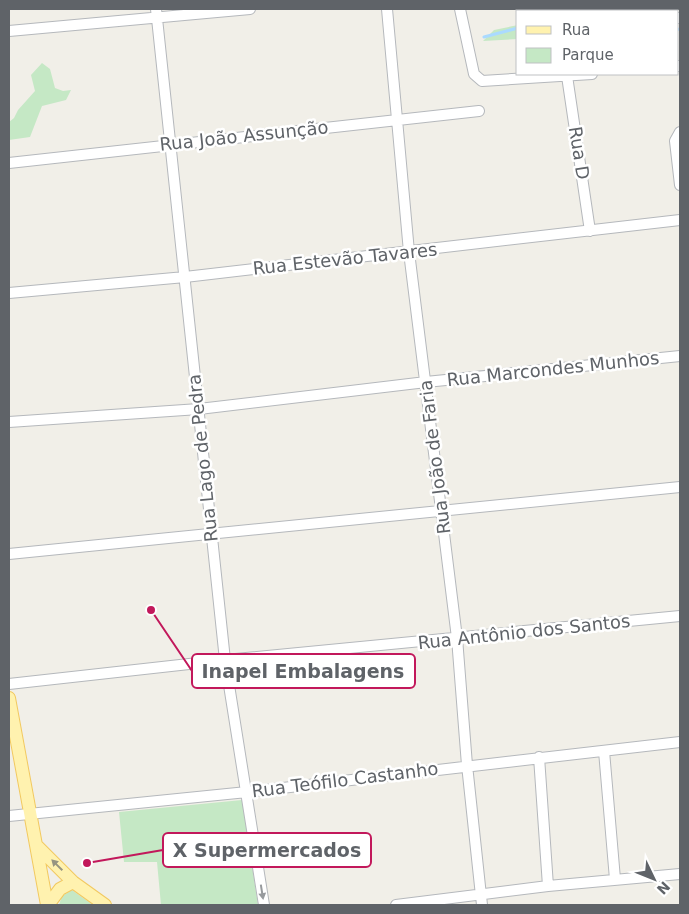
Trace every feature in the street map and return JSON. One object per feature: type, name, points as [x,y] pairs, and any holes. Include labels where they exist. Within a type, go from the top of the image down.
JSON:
[{"type":"main road","points":[[9,698],[29,813],[48,905]]},
{"type":"main road","points":[[37,846],[74,882],[105,905]]},
{"type":"main road","points":[[48,905],[60,889],[74,882]]},
{"type":"street","points":[[9,31],[156,13],[250,9]]},
{"type":"street","name":"Rua João de Faria","points":[[388,9],[409,252],[457,638],[467,765],[481,900]]},
{"type":"street","points":[[460,9],[474,74],[482,81],[580,75]]},
{"type":"street","name":"Rua Lago de Pedra","points":[[156,13],[225,660],[264,905]]},
{"type":"street","name":"Rua D","points":[[567,76],[590,231]]},
{"type":"street","name":"Rua João Assunção","points":[[9,163],[479,111]]},
{"type":"street","points":[[680,132],[675,141],[680,185]]},
{"type":"street","name":"Rua Estevão Tavares","points":[[9,293],[185,277],[680,220]]},
{"type":"street","name":"Rua Marcondes Munhos","points":[[9,422],[199,409],[426,382],[680,356]]},
{"type":"street","points":[[9,554],[680,487]]},
{"type":"street","name":"Rua Antônio dos Santos","points":[[9,684],[225,660],[680,616]]},
{"type":"street","name":"Rua Teófilo Castanho","points":[[9,816],[247,792],[467,765],[680,742]]},
{"type":"street","points":[[604,751],[615,879]]},
{"type":"street","points":[[539,757],[548,886]]},
{"type":"street","points":[[396,905],[481,900],[548,886],[680,874]]},
{"type":"green space","points":[[516,25],[516,39],[483,41],[494,30]]},
{"type":"green space","points":[[42,63],[50,69],[55,88],[63,91],[71,90],[66,100],[42,106],[30,137],[9,140],[9,122],[35,91],[31,75]]},
{"type":"green space","points":[[242,800],[258,905],[161,905],[157,862],[124,862],[119,812]]},
{"type":"green space","points":[[72,890],[93,905],[59,905],[62,896]]},
{"type":"waterway","points":[[484,37],[516,29]]},
{"type":"place","name":"Inapel Embalagens","points":[[151,610]]},
{"type":"place","name":"X Supermercados","points":[[87,863]]}]
